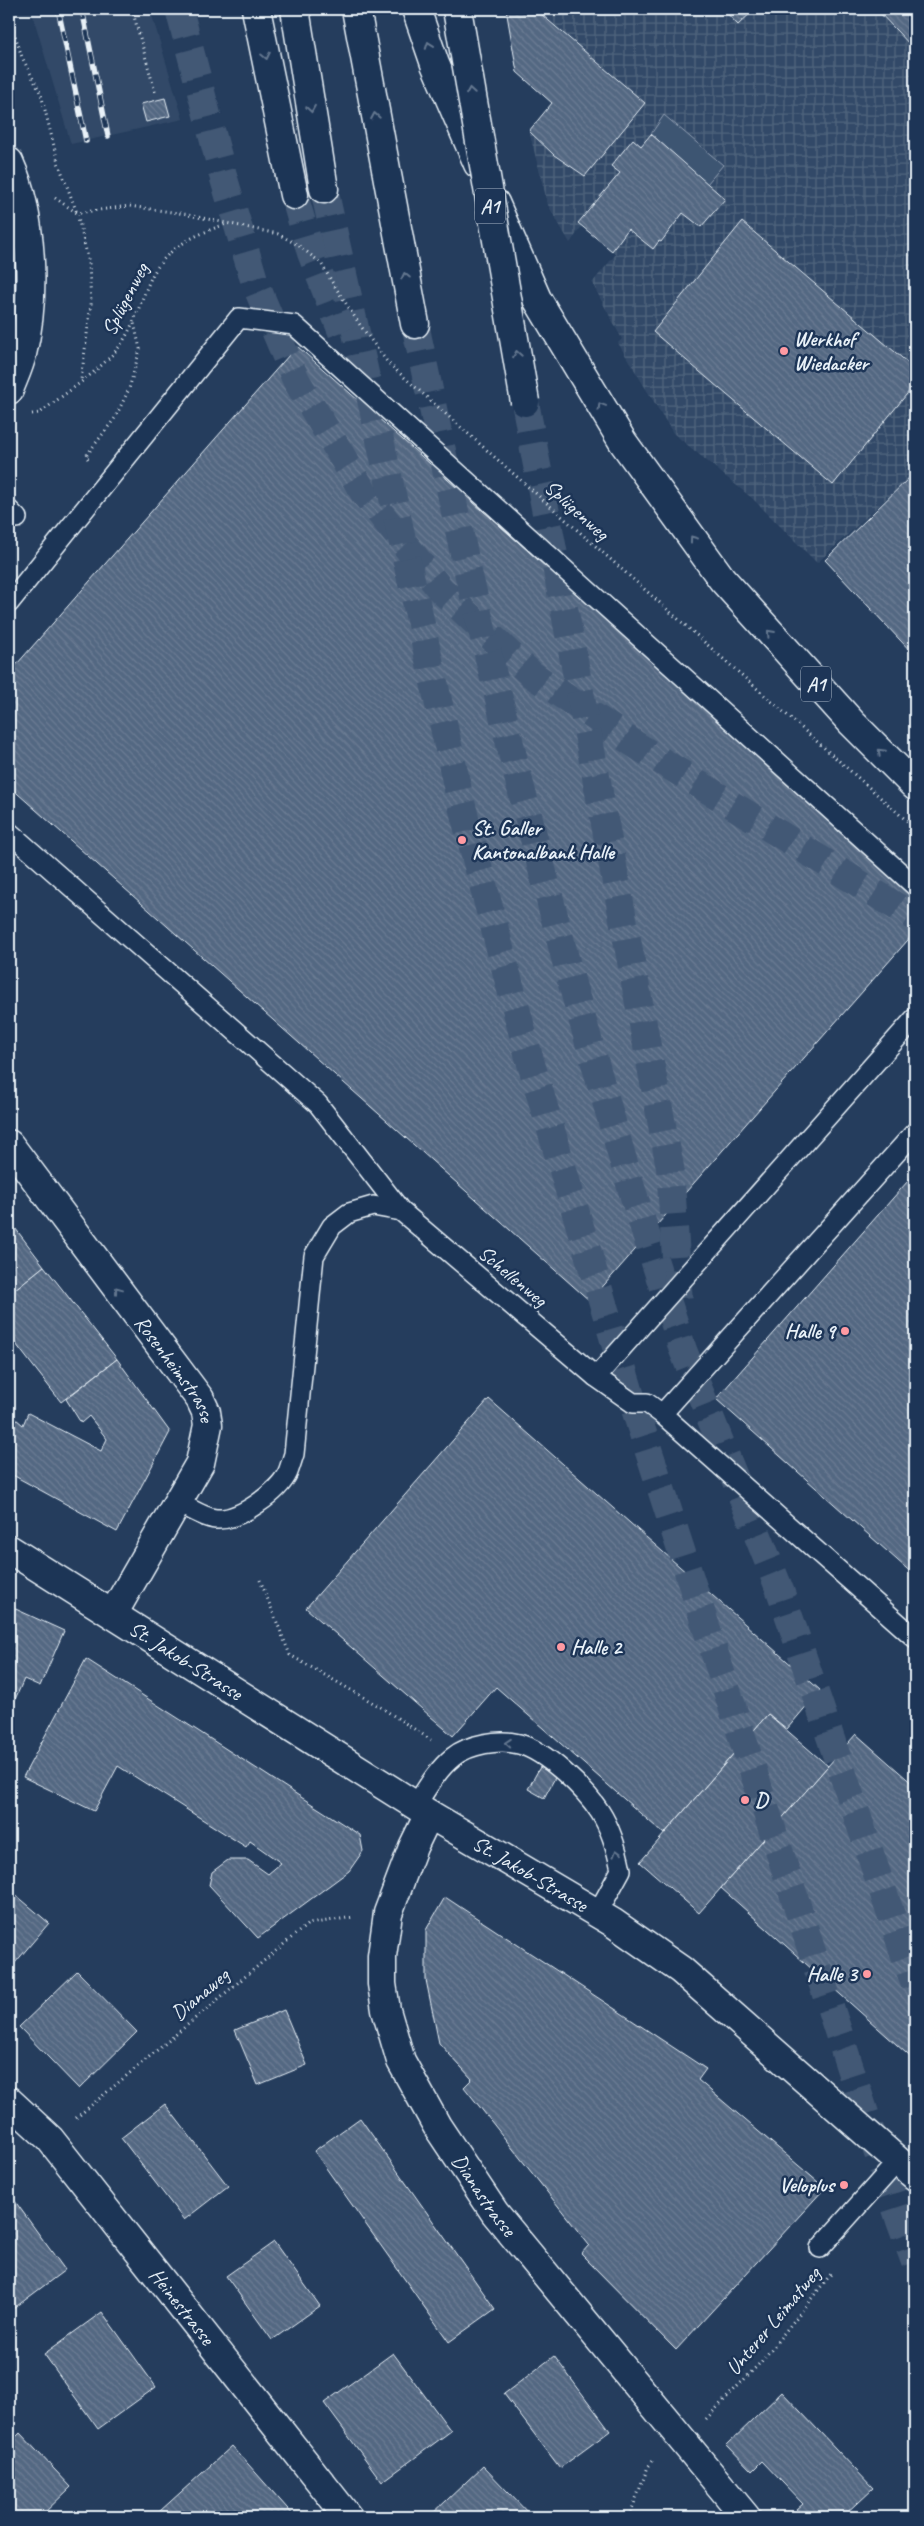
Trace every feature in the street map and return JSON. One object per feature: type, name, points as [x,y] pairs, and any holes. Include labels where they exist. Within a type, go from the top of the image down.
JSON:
[{"type":"main road","points":[[256,9],[294,195]]},
{"type":"main road","points":[[295,9],[324,189]]},
{"type":"main road","points":[[356,9],[415,324]]},
{"type":"main road","name":"A1","points":[[416,9],[439,73],[537,299],[623,442],[722,579],[852,723],[915,786]]},
{"type":"main road","name":"A1","points":[[457,9],[525,402]]},
{"type":"main road","points":[[9,162],[22,200],[26,230],[29,318],[22,356],[9,390]]},
{"type":"main road","name":"Rosenheimstrasse","points":[[9,1144],[200,1399],[206,1412],[208,1425],[200,1463],[113,1614]]},
{"type":"main road","name":"St. Jakob-Strasse","points":[[9,1549],[44,1573],[113,1614],[423,1810],[598,1912],[681,1970],[907,2168]]},
{"type":"main road","name":"Dianastrasse","points":[[423,1810],[413,1847],[388,1913],[382,1956],[382,1984],[386,2010],[401,2061],[437,2126],[495,2213],[746,2517]]},
{"type":"main road","name":"Heinestrasse","points":[[9,2101],[50,2139],[348,2517]]},
{"type":"lane","points":[[9,603],[239,318],[294,325],[915,886]]},
{"type":"lane","name":"Schellenweg","points":[[9,832],[318,1104],[401,1211],[596,1377],[633,1403],[648,1403],[662,1414],[915,1638]]},
{"type":"lane","points":[[596,1377],[915,1018]]},
{"type":"lane","points":[[662,1414],[915,1132]]},
{"type":"lane","points":[[177,1502],[216,1519],[231,1516],[254,1506],[268,1496],[287,1473],[294,1454],[314,1256],[332,1226],[349,1213],[373,1206],[401,1211]]},
{"type":"lane","points":[[423,1810],[434,1776],[454,1756],[486,1744],[520,1744],[546,1758],[584,1790],[601,1814],[616,1849],[621,1870],[598,1912]]},
{"type":"lane","points":[[820,2248],[907,2168]]},
{"type":"path","points":[[132,9],[156,95]]},
{"type":"path","points":[[9,18],[22,57],[41,94],[58,162],[77,213],[89,262],[90,304],[81,380]]},
{"type":"path","name":"Splügenweg","points":[[77,213],[129,206],[179,212],[226,224],[278,234],[298,245],[320,263],[360,325],[388,362],[915,828]]},
{"type":"path","name":"Splügenweg","points":[[24,414],[40,412],[101,367],[120,346],[134,322],[148,283],[159,265],[176,246],[196,234],[226,224]]},
{"type":"path","points":[[115,418],[129,389],[140,349],[134,322]]},
{"type":"path","points":[[260,1580],[290,1655],[382,1708],[454,1756]]},
{"type":"path","name":"Dianaweg","points":[[68,2124],[308,1924],[355,1917]]},
{"type":"path","name":"Unterer Leimatweg","points":[[699,2426],[761,2362],[835,2269]]},
{"type":"path","points":[[629,2517],[648,2466],[658,2456]]},
{"type":"shaded area","points":[[31,9],[150,9],[183,119],[71,144]]},
{"type":"shaded area","points":[[535,9],[723,9],[738,25],[755,9],[876,9],[915,50],[915,456],[908,464],[914,473],[817,563],[753,499],[673,433],[618,343],[622,339],[592,283],[616,254],[612,251],[628,229],[662,242],[683,213],[701,227],[707,184],[723,165],[664,116],[641,146],[633,139],[611,166],[620,173],[578,222],[582,226],[570,243],[548,205],[529,131],[554,155],[585,176],[645,103]]},
{"type":"shaded area","points":[[664,115],[723,165],[707,184],[651,134]]},
{"type":"building","points":[[506,9],[535,9],[645,103],[585,176],[554,155],[529,131],[552,103],[517,72]]},
{"type":"building","points":[[723,9],[755,9],[738,25]]},
{"type":"building","points":[[876,9],[915,9],[915,50]]},
{"type":"building","points":[[165,98],[170,116],[146,122],[141,104]]},
{"type":"building","points":[[651,134],[725,199],[701,227],[683,213],[661,242],[659,241],[653,249],[628,229],[612,251],[578,223],[620,173],[611,166],[633,139],[641,146]]},
{"type":"building","name":"Werkhof Wiedacker","points":[[742,222],[915,369],[915,384],[833,485],[653,332]]},
{"type":"building","name":"St. Galler Kantonalbank Halle","points":[[297,346],[915,894],[915,932],[590,1301],[9,786],[9,673]]},
{"type":"building","points":[[915,456],[915,656],[825,560],[914,473],[908,464]]},
{"type":"building","name":"Halle 9","points":[[915,1173],[915,1576],[716,1399]]},
{"type":"building","points":[[9,1220],[44,1266],[9,1294]]},
{"type":"building","points":[[44,1266],[117,1359],[61,1402],[9,1335],[9,1294]]},
{"type":"building","points":[[117,1359],[170,1432],[117,1532],[9,1473],[9,1413],[23,1425],[28,1413],[101,1451],[107,1439],[89,1416],[81,1423],[66,1399]]},
{"type":"building","name":"Halle 2","points":[[489,1399],[820,1690],[787,1729],[768,1714],[664,1834],[496,1687],[453,1736],[306,1608]]},
{"type":"building","points":[[9,1606],[64,1631],[40,1686],[24,1679],[9,1713]]},
{"type":"building","points":[[86,1659],[360,1835],[363,1851],[349,1871],[258,1938],[209,1885],[212,1872],[228,1860],[248,1860],[268,1874],[281,1863],[250,1841],[246,1847],[118,1766],[94,1811],[23,1777]]},
{"type":"building","name":"D","points":[[768,1714],[828,1766],[699,1913],[640,1862]]},
{"type":"building","name":"Halle 3","points":[[856,1734],[915,1786],[915,2061],[721,1888]]},
{"type":"building","points":[[540,1767],[556,1776],[544,1798],[528,1789]]},
{"type":"building","points":[[9,1889],[49,1923],[9,1970]]},
{"type":"building","points":[[445,1897],[706,2069],[698,2080],[825,2188],[676,2350],[581,2254],[589,2245],[464,2087],[472,2079],[439,2043],[426,1980],[426,1930]]},
{"type":"building","points":[[77,1971],[137,2032],[79,2089],[19,2027]]},
{"type":"building","points":[[284,2010],[307,2065],[258,2085],[235,2030]]},
{"type":"building","points":[[165,2104],[228,2186],[184,2220],[121,2138]]},
{"type":"building","points":[[360,2118],[495,2309],[449,2342],[314,2151]]},
{"type":"building","points":[[9,2193],[65,2270],[9,2312]]},
{"type":"building","points":[[274,2242],[320,2306],[272,2340],[226,2276]]},
{"type":"building","points":[[102,2312],[156,2387],[98,2429],[44,2354]]},
{"type":"building","points":[[393,2353],[451,2431],[382,2482],[324,2403]]},
{"type":"building","points":[[554,2356],[610,2431],[560,2468],[504,2394]]},
{"type":"building","points":[[782,2392],[873,2488],[842,2517],[805,2517],[797,2509],[803,2504],[762,2461],[752,2471],[727,2445]]},
{"type":"building","points":[[20,2433],[71,2487],[40,2517],[12,2517],[9,2513],[9,2444]]},
{"type":"building","points":[[232,2446],[295,2517],[158,2517],[160,2511]]},
{"type":"building","points":[[483,2466],[532,2517],[429,2517]]},
{"type":"tunnel","points":[[179,9],[224,179],[255,283],[296,380],[364,493],[441,590],[531,674],[642,749],[915,918]]},
{"type":"tunnel","points":[[324,189],[460,799],[529,1057],[633,1403],[915,2262]]},
{"type":"tunnel","points":[[294,195],[311,253],[342,332]]},
{"type":"tunnel","points":[[415,324],[467,568],[518,777],[570,977],[630,1184],[683,1350],[781,1593],[915,1985]]},
{"type":"tunnel","points":[[525,402],[670,1167],[679,1303]]},
{"type":"railway","points":[[58,9],[86,141]]},
{"type":"railway","points":[[82,9],[108,136]]},
{"type":"place","name":"Werkhof Wiedacker","points":[[784,351]]},
{"type":"place","name":"St. Galler Kantonalbank Halle","points":[[462,840]]},
{"type":"place","name":"Halle 9","points":[[845,1331]]},
{"type":"place","name":"Halle 2","points":[[561,1647]]},
{"type":"place","name":"D","points":[[745,1800]]},
{"type":"place","name":"Halle 3","points":[[867,1974]]},
{"type":"place","name":"Veloplus","points":[[844,2185]]}]
